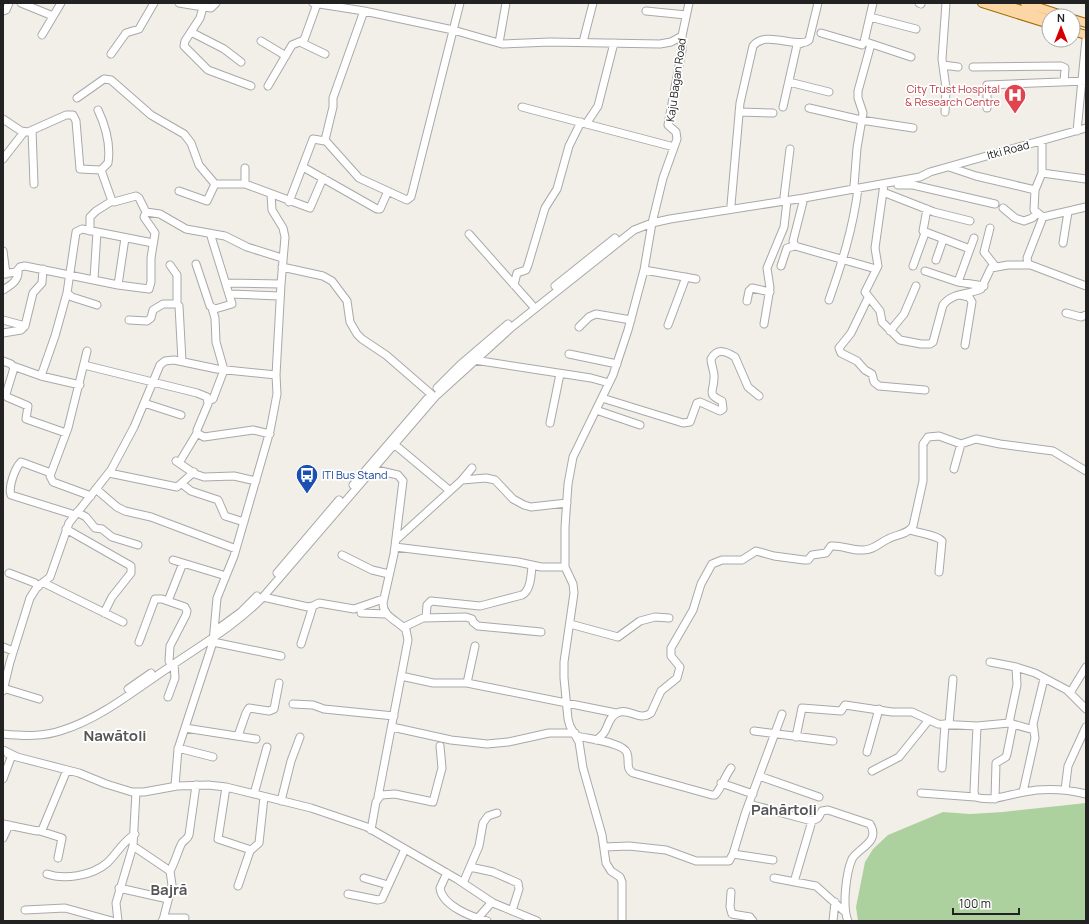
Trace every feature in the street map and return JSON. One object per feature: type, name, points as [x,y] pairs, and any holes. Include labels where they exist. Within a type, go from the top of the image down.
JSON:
[{"type":"main road","points":[[982,3],[1041,21]]},
{"type":"main road","points":[[1000,3],[1041,16]]},
{"type":"main road","points":[[1014,3],[1041,12]]},
{"type":"main road","points":[[1025,3],[1041,8]]},
{"type":"street","points":[[3,11],[6,10],[9,3]]},
{"type":"street","points":[[20,3],[53,16]]},
{"type":"street","points":[[42,35],[61,3]]},
{"type":"street","points":[[111,54],[126,33],[139,29],[154,3]]},
{"type":"street","points":[[179,3],[211,8],[216,3]]},
{"type":"street","points":[[289,202],[313,139],[325,141],[359,178],[407,200],[411,197],[460,3]]},
{"type":"street","points":[[499,43],[506,3]]},
{"type":"street","points":[[583,42],[592,3]]},
{"type":"street","name":"Kaju Bagan Road","points":[[565,567],[567,503],[573,457],[609,383],[631,320],[644,270],[652,220],[663,178],[677,136],[668,125],[682,50],[682,36],[689,3]]},
{"type":"street","points":[[783,106],[797,46],[809,40],[818,3]]},
{"type":"street","points":[[829,300],[844,260],[852,228],[863,110],[858,98],[858,92],[873,3]]},
{"type":"street","points":[[945,112],[946,88],[943,64],[946,3]]},
{"type":"street","points":[[302,42],[318,4],[364,11],[453,30],[499,43],[583,42],[660,44],[671,42],[682,36]]},
{"type":"street","points":[[199,5],[200,18],[185,41],[184,46],[201,65],[223,76],[251,86]]},
{"type":"street","points":[[325,141],[333,107],[333,98],[364,11]]},
{"type":"street","points":[[646,11],[686,15]]},
{"type":"street","points":[[870,17],[916,29]]},
{"type":"street","points":[[191,32],[224,49],[241,62]]},
{"type":"street","points":[[821,33],[858,45],[867,43],[911,57]]},
{"type":"street","points":[[1077,131],[1084,81],[1086,39]]},
{"type":"street","points":[[731,205],[739,112],[743,86],[755,43],[769,40],[802,43]]},
{"type":"street","points":[[261,41],[286,56]]},
{"type":"street","points":[[268,86],[294,44],[302,42],[326,54]]},
{"type":"street","points":[[514,285],[518,272],[526,270],[528,265],[546,208],[557,189],[569,146],[584,123],[598,106],[614,43]]},
{"type":"street","points":[[943,64],[958,67]]},
{"type":"street","points":[[973,67],[1064,66],[1064,82]]},
{"type":"street","points":[[77,98],[104,79],[110,80],[151,115],[184,134],[191,143],[199,165],[215,184],[245,184],[289,202],[310,208],[323,178]]},
{"type":"street","points":[[987,108],[987,85],[1084,81]]},
{"type":"street","points":[[789,82],[829,92]]},
{"type":"street","points":[[522,107],[674,147]]},
{"type":"street","points":[[809,108],[862,120],[913,128]]},
{"type":"street","points":[[98,110],[106,128],[108,140],[108,164],[101,170]]},
{"type":"street","points":[[739,112],[773,114]]},
{"type":"street","points":[[3,159],[24,132],[66,115],[73,115],[76,121],[79,167],[83,170],[98,168],[101,170]]},
{"type":"street","points":[[3,119],[24,132]]},
{"type":"street","name":"Itki Road","points":[[930,172],[1086,128]]},
{"type":"street","points":[[32,130],[34,184]]},
{"type":"street","points":[[1041,215],[1034,207],[1035,190],[1042,172],[1042,141]]},
{"type":"street","points":[[764,324],[770,292],[767,268],[784,227],[790,149]]},
{"type":"street","points":[[948,166],[976,176],[1035,190]]},
{"type":"street","points":[[303,167],[377,209],[380,209],[388,191]]},
{"type":"street","points":[[245,168],[245,184]]},
{"type":"street","points":[[101,170],[112,201]]},
{"type":"street","points":[[3,729],[40,730],[75,721],[99,708],[241,618],[263,597],[313,534],[431,394],[494,336],[629,228],[652,220],[731,205],[804,198],[930,172]]},
{"type":"street","points":[[884,188],[920,177],[930,172]]},
{"type":"street","points":[[1042,172],[1086,179]]},
{"type":"street","points":[[179,191],[207,201],[215,184]]},
{"type":"street","points":[[313,534],[435,397],[474,360],[512,327],[626,235],[652,220],[856,187],[884,188],[909,185],[995,204]]},
{"type":"street","points":[[884,188],[928,209],[970,221]]},
{"type":"street","points":[[884,188],[875,248],[878,263],[866,290],[866,294],[878,308],[882,322],[902,342],[930,344],[933,342],[943,305],[951,298],[977,291],[984,286],[989,271],[995,266],[1030,265],[1086,286]]},
{"type":"street","points":[[175,786],[178,748],[213,637],[217,598],[236,549],[270,434],[277,394],[276,375],[282,258],[285,233],[272,210],[271,194]]},
{"type":"street","points":[[3,251],[4,274],[18,270],[22,266],[71,274],[118,285],[149,289],[151,282],[151,258],[155,233],[144,216],[146,212],[140,198],[136,196],[114,202],[112,201],[92,214],[90,220],[94,231],[94,279]]},
{"type":"street","points":[[795,246],[793,240],[804,198]]},
{"type":"street","points":[[1004,208],[1015,218],[1024,222],[1041,215],[1068,212],[1086,207]]},
{"type":"street","points":[[928,209],[922,230],[925,233],[970,249]]},
{"type":"street","points":[[146,212],[160,214],[186,229],[230,238],[247,247],[282,258]]},
{"type":"street","points":[[1063,243],[1068,212]]},
{"type":"street","points":[[1030,265],[1027,258],[1041,215]]},
{"type":"street","points":[[990,228],[984,252],[995,266]]},
{"type":"street","points":[[41,376],[55,336],[67,293],[76,232],[82,229],[153,243]]},
{"type":"street","points":[[210,233],[232,304],[215,309],[212,308]]},
{"type":"street","points":[[913,266],[925,233]]},
{"type":"street","points":[[470,234],[532,305]]},
{"type":"street","points":[[118,285],[125,238]]},
{"type":"street","points":[[958,282],[974,238]]},
{"type":"street","points":[[936,260],[943,240]]},
{"type":"street","points":[[781,266],[787,248],[795,246],[876,269]]},
{"type":"street","points":[[196,264],[215,318],[216,342],[224,370],[213,399],[208,401],[198,424],[197,433],[178,462],[204,477],[234,476],[256,481]]},
{"type":"street","points":[[170,265],[176,272],[182,361]]},
{"type":"street","points":[[282,266],[323,276],[332,281],[348,301],[350,322],[357,334],[386,355],[431,394]]},
{"type":"street","points":[[3,333],[21,330],[25,326],[33,293],[40,289],[43,269]]},
{"type":"street","points":[[3,290],[16,279],[18,270]]},
{"type":"street","points":[[644,270],[696,279]]},
{"type":"street","points":[[925,271],[958,282],[984,286]]},
{"type":"street","points":[[668,325],[686,277]]},
{"type":"street","points":[[226,283],[281,284]]},
{"type":"street","points":[[890,331],[904,314],[916,286]]},
{"type":"street","points":[[747,301],[749,291],[752,288],[770,292]]},
{"type":"street","points":[[67,293],[72,297],[97,305]]},
{"type":"street","points":[[230,294],[280,296]]},
{"type":"street","points":[[958,295],[969,297],[972,302],[964,345]]},
{"type":"street","points":[[868,298],[851,333],[839,348],[841,353],[859,362],[865,370],[872,374],[874,382],[879,386],[925,390]]},
{"type":"street","points":[[129,320],[147,321],[151,318],[152,310],[160,306],[177,304]]},
{"type":"street","points":[[579,327],[589,317],[596,314],[631,320]]},
{"type":"street","points":[[1066,314],[1085,318]]},
{"type":"street","points":[[3,320],[25,326]]},
{"type":"street","points":[[87,351],[80,385],[66,433],[51,472],[51,479],[52,482],[91,496]]},
{"type":"street","points":[[602,398],[683,423],[690,422],[694,406],[697,403],[720,411],[723,409],[722,402],[713,397],[712,394],[714,377],[711,359],[717,352],[720,351],[734,357],[748,387],[759,396]]},
{"type":"street","points":[[569,354],[616,364]]},
{"type":"street","points":[[39,699],[3,689],[5,672],[30,598],[50,577],[66,529],[76,514],[109,473],[134,427],[157,370],[163,362],[170,360],[182,361],[224,370],[276,375]]},
{"type":"street","points":[[474,360],[609,383]]},
{"type":"street","points":[[3,361],[41,376],[80,385]]},
{"type":"street","points":[[84,365],[197,393],[207,398],[208,401]]},
{"type":"street","points":[[14,366],[14,372],[6,394],[7,397],[28,406],[25,417],[28,421],[66,433]]},
{"type":"street","points":[[550,423],[560,374]]},
{"type":"street","points":[[144,403],[181,415]]},
{"type":"street","points":[[596,410],[640,425]]},
{"type":"street","points":[[197,433],[208,438],[253,430],[270,434]]},
{"type":"street","points":[[401,676],[433,683],[467,682],[616,713],[626,711],[640,716],[648,716],[662,691],[677,678],[680,667],[671,656],[671,648],[693,610],[701,584],[712,564],[722,560],[742,560],[756,551],[774,556],[808,560],[814,554],[826,553],[831,546],[869,550],[875,548],[889,538],[910,530],[913,526],[923,481],[923,449],[925,440],[928,437],[939,436],[961,444],[976,438],[1000,444],[1053,451],[1086,471]]},
{"type":"street","points":[[394,444],[450,490]]},
{"type":"street","points":[[954,469],[961,444]]},
{"type":"street","points":[[51,472],[21,462],[10,489],[12,495],[86,517],[95,528],[105,531],[112,537],[138,545]]},
{"type":"street","points":[[395,544],[462,480],[472,468]]},
{"type":"street","points":[[371,830],[408,640],[404,627],[386,614],[383,610],[383,599],[395,544],[403,481],[398,475],[372,469]]},
{"type":"street","points":[[109,473],[173,487],[182,484],[194,472]]},
{"type":"street","points":[[462,480],[486,478],[495,480],[513,499],[524,505],[531,506],[567,503]]},
{"type":"street","points":[[182,484],[191,491],[218,500],[225,516],[244,522]]},
{"type":"street","points":[[96,489],[117,507],[125,511],[158,520],[236,549]]},
{"type":"street","points":[[66,529],[131,566],[131,573],[112,597],[104,613]]},
{"type":"street","points":[[910,530],[936,537],[942,541],[939,572]]},
{"type":"street","points":[[395,544],[518,562],[532,566],[565,567],[574,588],[564,662],[565,702],[570,726],[576,735],[583,768],[604,846],[607,868],[616,874],[622,882],[622,921]]},
{"type":"street","points":[[213,637],[252,601],[304,545]]},
{"type":"street","points":[[342,555],[372,570],[389,574]]},
{"type":"street","points":[[173,560],[226,576]]},
{"type":"street","points":[[168,601],[183,563]]},
{"type":"street","points":[[426,618],[427,605],[431,602],[480,606],[522,595],[525,593],[529,584],[532,566]]},
{"type":"street","points":[[7,571],[123,622]]},
{"type":"street","points":[[263,597],[308,607],[319,604],[354,609],[383,599]]},
{"type":"street","points":[[139,642],[153,601],[158,598],[185,607],[187,611],[170,646],[171,662],[175,678],[168,697]]},
{"type":"street","points":[[301,644],[313,606]]},
{"type":"street","points":[[361,613],[386,614]]},
{"type":"street","points":[[404,627],[418,619],[466,617],[472,619],[478,626],[540,632]]},
{"type":"street","points":[[570,624],[618,637],[640,621],[655,617],[669,618]]},
{"type":"street","points":[[213,637],[282,656]]},
{"type":"street","points":[[467,682],[475,646]]},
{"type":"street","points":[[3,647],[13,651]]},
{"type":"street","points":[[3,734],[36,736],[63,730],[77,725],[93,717],[171,662]]},
{"type":"street","points":[[990,662],[1016,666],[1035,673],[1070,693],[1086,709]]},
{"type":"street","points":[[995,799],[996,763],[1006,757],[1007,754],[1017,685],[1016,666]]},
{"type":"street","points":[[1070,693],[1086,667]]},
{"type":"street","points":[[942,768],[952,679]]},
{"type":"street","points":[[1023,792],[1035,738],[1033,724],[1044,679]]},
{"type":"street","points":[[238,736],[249,708],[269,711],[274,709],[279,683]]},
{"type":"street","points":[[293,704],[313,705],[324,709],[394,716]]},
{"type":"street","points":[[796,736],[802,708],[841,711],[845,705],[878,710],[912,712],[928,721],[947,724],[977,726],[1011,723],[1034,730]]},
{"type":"street","points":[[867,752],[878,710]]},
{"type":"street","points":[[596,740],[605,731],[610,719],[616,713]]},
{"type":"street","points":[[604,846],[629,846],[666,850],[696,861],[729,861],[734,854],[752,794],[782,714]]},
{"type":"street","points":[[872,771],[899,757],[928,721]]},
{"type":"street","points":[[975,797],[977,726]]},
{"type":"street","points":[[392,727],[451,740],[487,744],[508,742],[549,733],[576,735],[622,747],[627,753],[630,771],[639,775],[712,795],[716,795],[721,783],[731,768]]},
{"type":"street","points":[[1065,790],[1068,766],[1086,727]]},
{"type":"street","points":[[185,728],[256,739]]},
{"type":"street","points":[[754,731],[833,741]]},
{"type":"street","points":[[281,801],[291,761],[300,738]]},
{"type":"street","points":[[378,797],[388,793],[433,802],[442,772],[440,746]]},
{"type":"street","points":[[254,794],[266,747]]},
{"type":"street","points":[[178,748],[213,756]]},
{"type":"street","points":[[3,751],[136,792],[144,792],[175,786],[196,785],[226,787],[311,808],[350,821],[371,830],[447,873],[492,902],[537,921]]},
{"type":"street","points":[[3,779],[12,755]]},
{"type":"street","points":[[40,831],[44,827],[67,770]]},
{"type":"street","points":[[759,776],[819,797]]},
{"type":"street","points":[[721,783],[752,794]]},
{"type":"street","points":[[163,921],[172,884],[170,871],[177,859],[181,844],[189,835],[196,785]]},
{"type":"street","points":[[226,787],[218,839],[250,851]]},
{"type":"street","points":[[921,793],[995,799],[1023,792],[1041,790],[1065,790],[1086,794]]},
{"type":"street","points":[[118,921],[115,908],[119,888],[133,846],[136,792]]},
{"type":"street","points":[[238,886],[250,851],[259,843],[264,797]]},
{"type":"street","points":[[749,804],[812,821],[818,818],[822,811],[828,810],[867,822],[871,826],[872,830],[868,845],[858,852],[852,860],[845,898],[845,912],[848,921]]},
{"type":"street","points":[[463,883],[479,846],[485,819],[497,813]]},
{"type":"street","points":[[794,882],[812,821]]},
{"type":"street","points":[[3,838],[6,824],[40,831],[62,838],[58,858]]},
{"type":"street","points":[[47,874],[66,877],[99,868],[111,859],[124,842],[134,834]]},
{"type":"street","points":[[133,846],[170,871]]},
{"type":"street","points":[[348,894],[380,900],[405,849]]},
{"type":"street","points":[[734,854],[773,860]]},
{"type":"street","points":[[470,867],[492,872],[518,883],[519,889],[512,911]]},
{"type":"street","points":[[447,873],[440,888],[443,895],[461,911],[478,919],[487,921]]},
{"type":"street","points":[[364,878],[388,885]]},
{"type":"street","points":[[774,878],[816,886],[845,912]]},
{"type":"street","points":[[119,888],[168,899]]},
{"type":"street","points":[[731,892],[730,907],[732,914],[750,917],[752,921]]},
{"type":"street","points":[[478,919],[492,902]]},
{"type":"street","points":[[833,921],[835,902]]},
{"type":"street","points":[[25,910],[65,908],[112,921]]},
{"type":"street","points":[[163,921],[168,918],[185,918]]},
{"type":"green space","points":[[1086,803],[1086,921],[858,921],[856,907],[865,862],[873,849],[888,835],[943,812],[970,814],[1003,812]]},
{"type":"place","name":"City Trust Hospital & Research Centre","points":[[1015,114]]},
{"type":"place","name":"ITI Bus Stand","points":[[307,494]]},
{"type":"district","name":"Nawātoli","points":[[115,736]]},
{"type":"district","name":"Pahārtoli","points":[[784,810]]},
{"type":"district","name":"Bajrā","points":[[169,890]]}]
